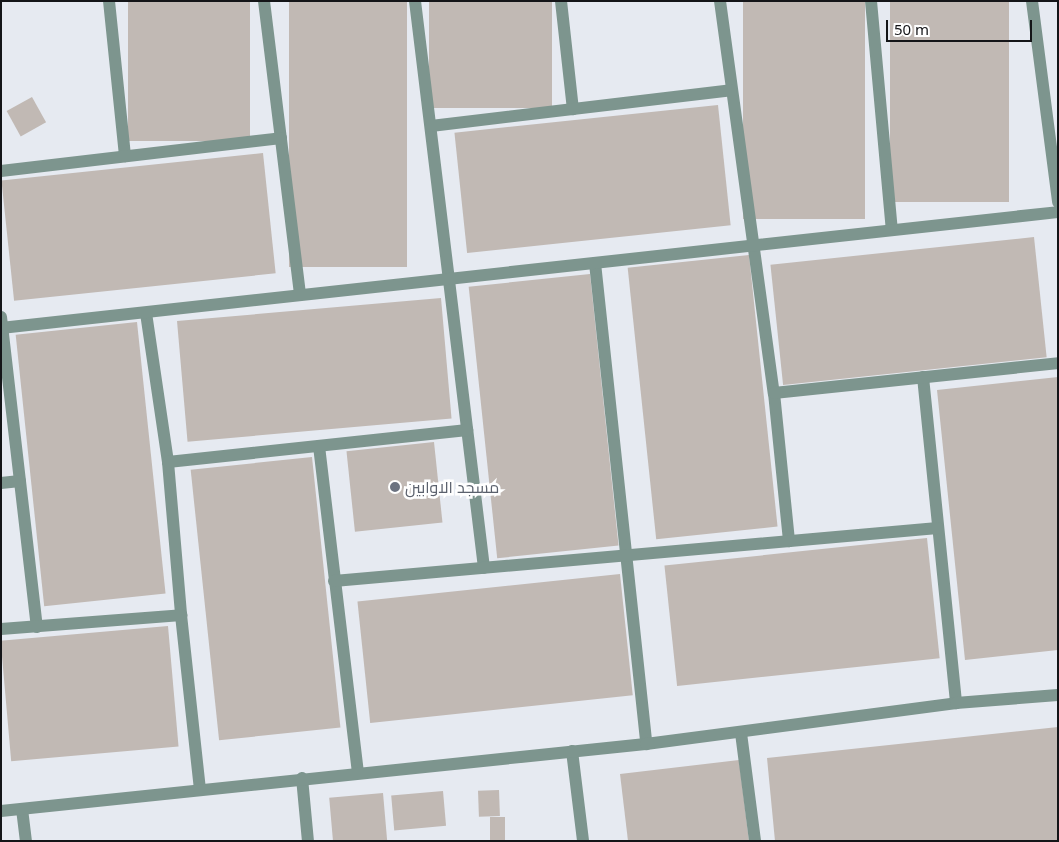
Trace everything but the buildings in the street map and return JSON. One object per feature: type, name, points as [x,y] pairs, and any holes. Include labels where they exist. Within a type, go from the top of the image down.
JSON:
[{"type":"street","points":[[109,1],[125,156]]},
{"type":"street","points":[[264,1],[300,296]]},
{"type":"street","points":[[416,1],[484,568]]},
{"type":"street","points":[[561,1],[573,109]]},
{"type":"street","points":[[720,1],[752,246],[774,393],[789,541]]},
{"type":"street","points":[[871,1],[892,230]]},
{"type":"street","points":[[1032,1],[1055,157],[1058,202]]},
{"type":"street","points":[[430,126],[731,90]]},
{"type":"street","points":[[1,171],[281,138]]},
{"type":"street","points":[[37,626],[2,324],[146,312],[300,296],[1058,212]]},
{"type":"street","points":[[595,263],[628,555],[646,744]]},
{"type":"street","points":[[146,312],[168,462],[180,615],[200,789]]},
{"type":"street","points":[[774,393],[1058,363]]},
{"type":"street","points":[[923,378],[956,703]]},
{"type":"street","points":[[168,462],[467,430]]},
{"type":"street","points":[[319,446],[358,773]]},
{"type":"street","points":[[1,483],[20,481]]},
{"type":"street","points":[[334,581],[938,528]]},
{"type":"street","points":[[1,629],[180,615]]},
{"type":"street","points":[[1,811],[302,778],[646,744],[741,733],[956,703],[1058,695]]},
{"type":"street","points":[[741,733],[755,841]]},
{"type":"street","points":[[572,751],[583,841]]},
{"type":"street","points":[[302,778],[308,841]]},
{"type":"street","points":[[22,809],[26,841]]},
{"type":"place","name":"مسجد الاوابين","points":[[395,487]]}]
